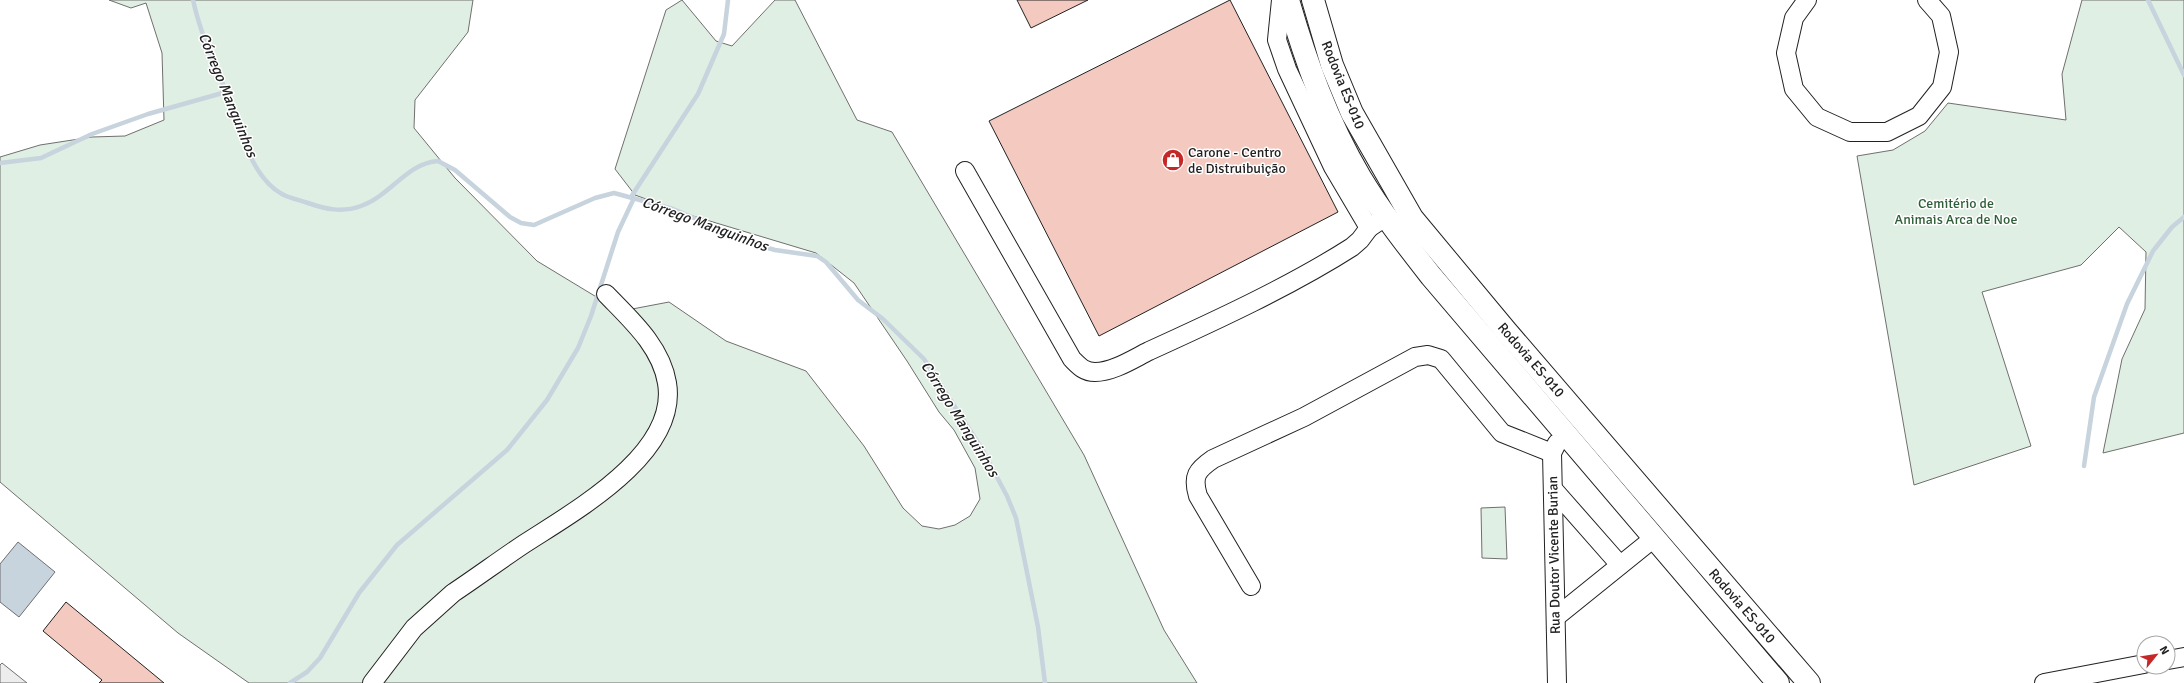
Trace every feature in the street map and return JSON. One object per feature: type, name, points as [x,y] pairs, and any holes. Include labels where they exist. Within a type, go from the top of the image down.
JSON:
[{"type":"main road","name":"Rodovia ES-010","points":[[1288,0],[1314,81],[1327,113],[1360,177],[1377,223],[1431,276],[1778,683]]},
{"type":"main road","name":"Rodovia ES-010","points":[[1313,0],[1332,65],[1352,113],[1412,218],[1511,337],[1809,683]]},
{"type":"street","points":[[965,171],[1072,360],[1083,370],[1096,372],[1112,368],[1267,294],[1352,247],[1377,223],[1333,167],[1287,69],[1278,40],[1281,0]]},
{"type":"street","points":[[1807,0],[1794,18],[1786,53],[1794,89],[1818,117],[1850,132],[1887,132],[1919,116],[1942,87],[1949,52],[1941,16],[1927,0]]},
{"type":"street","points":[[372,683],[414,628],[431,610],[466,584],[602,493],[632,465],[661,426],[668,397],[668,383],[665,373],[646,337],[606,294]]},
{"type":"street","points":[[1251,586],[1198,496],[1194,483],[1200,468],[1304,417],[1415,358],[1428,354],[1441,359],[1502,434],[1552,454]]},
{"type":"street","name":"Rua Doutor Vicente Burian","points":[[1557,683],[1554,490],[1552,454],[1563,430]]},
{"type":"street","points":[[1554,490],[1620,565]]},
{"type":"street","points":[[1556,617],[1654,538]]},
{"type":"street","points":[[2044,683],[2136,666]]},
{"type":"green space","points":[[109,0],[473,0],[468,32],[415,100],[414,128],[455,178],[537,261],[608,304],[627,310],[669,302],[726,341],[806,371],[864,446],[903,508],[922,526],[939,529],[955,525],[970,516],[980,499],[975,468],[954,430],[939,412],[907,361],[854,283],[816,253],[693,216],[635,195],[615,169],[666,10],[682,0],[716,41],[732,46],[775,0],[795,0],[857,120],[892,132],[1084,455],[1164,630],[1197,683],[249,683],[178,633],[0,482],[0,157],[40,145],[92,137],[125,136],[164,120],[162,53],[146,3],[131,8]]},
{"type":"green space","name":"Cemitério de Animais Arca de Noe","points":[[2082,0],[2184,0],[2184,433],[2103,453],[2122,359],[2145,309],[2146,252],[2119,227],[2081,265],[1982,292],[2031,446],[1914,485],[1857,156],[1893,150],[1925,131],[1948,103],[2066,120],[2062,74]]},
{"type":"green space","points":[[1505,507],[1507,559],[1482,558],[1481,508]]},
{"type":"shaded area","points":[[18,542],[55,572],[19,617],[0,602],[0,564]]},
{"type":"shaded area","points":[[2,663],[27,683],[0,683],[0,665]]},
{"type":"building","points":[[1017,0],[1088,0],[1031,28]]},
{"type":"building","points":[[1230,0],[1338,212],[1099,336],[989,121]]},
{"type":"building","points":[[66,602],[164,683],[99,683],[102,680],[43,631]]},
{"type":"waterway","name":"Córrego Manguinhos","points":[[193,0],[199,24],[226,91],[246,148],[261,175],[271,186],[288,197],[327,208],[340,210],[354,208],[361,206],[381,195],[417,167],[438,161],[455,170],[510,217],[521,223],[534,225],[595,198],[614,193],[673,209],[752,243],[775,250],[817,256],[826,262],[858,300],[883,319],[924,359],[982,449],[1007,496],[1016,518],[1038,627],[1045,683]]},
{"type":"waterway","points":[[631,197],[698,94],[724,34],[728,0]]},
{"type":"waterway","points":[[2148,0],[2184,75]]},
{"type":"waterway","points":[[0,163],[41,158],[92,134],[148,114],[226,92]]},
{"type":"waterway","points":[[290,683],[307,672],[320,658],[359,593],[397,545],[507,450],[547,400],[578,348],[591,316],[618,232],[634,198]]},
{"type":"waterway","points":[[2084,466],[2094,397],[2127,304],[2153,251],[2172,227],[2184,217]]},
{"type":"place","name":"Carone - Centro de Distruibuição","points":[[1173,160]]}]
